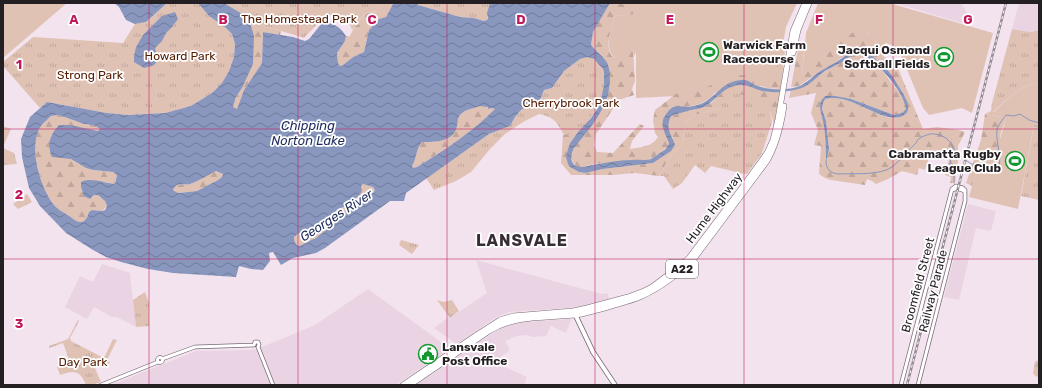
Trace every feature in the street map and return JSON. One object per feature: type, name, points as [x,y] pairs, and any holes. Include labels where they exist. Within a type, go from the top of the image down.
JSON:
[{"type":"highway","name":"Hume Highway","points":[[410,385],[499,325],[514,320],[574,313],[628,297],[644,291],[660,281],[689,258],[767,153],[775,133],[784,98],[794,31],[805,3]]},
{"type":"highway","name":"Hume Highway","points":[[787,80],[796,37],[810,3]]},
{"type":"highway","name":"Hume Highway","points":[[403,385],[500,320],[520,315],[574,313]]},
{"type":"main road","points":[[574,313],[599,362],[614,385]]},
{"type":"street","name":"Broomfield Street","points":[[901,385],[952,190],[954,187],[960,187],[964,189],[966,193]]},
{"type":"street","name":"Railway Parade","points":[[918,385],[966,201],[966,193]]},
{"type":"street","points":[[101,385],[158,362],[157,360],[160,357],[162,359],[195,347],[254,345],[255,342],[258,342],[258,347],[273,385]]},
{"type":"shaded area","points":[[895,3],[961,3],[968,14],[965,24]]},
{"type":"shaded area","points":[[1019,3],[1039,3],[1039,30],[1030,32],[1012,29]]},
{"type":"shaded area","points":[[968,204],[996,211],[991,231],[976,228],[959,300],[944,297]]},
{"type":"shaded area","points":[[476,260],[602,294],[608,293],[609,299],[580,307],[509,312],[495,318],[457,344],[434,328],[487,293]]},
{"type":"shaded area","points":[[102,264],[130,273],[136,327],[117,317],[112,317],[94,307],[87,319],[65,307],[80,276],[93,282]]},
{"type":"shaded area","points":[[368,289],[448,347],[448,350],[396,385],[111,385],[196,351],[253,350],[262,347],[315,325]]},
{"type":"shaded area","points":[[571,320],[566,333],[551,326],[546,336],[517,336],[505,341],[510,350],[494,362],[527,377],[524,385],[416,385],[499,329],[524,322]]},
{"type":"green space","points":[[3,3],[67,3],[3,58]]},
{"type":"green space","points":[[167,3],[198,3],[209,16],[232,34],[235,44],[234,57],[229,71],[222,83],[212,93],[191,106],[165,113],[128,115],[107,113],[47,102],[40,108],[3,66],[3,62],[33,37],[123,43],[135,24],[146,22]]},
{"type":"green space","points":[[224,3],[235,3],[262,25],[281,31],[280,35],[263,32],[262,63],[244,90],[237,109],[233,108],[236,97],[242,88],[245,16]]},
{"type":"green space","name":"The Homestead Park","points":[[235,3],[384,3],[378,10],[363,16],[352,30],[348,22],[341,17],[333,15],[324,16],[304,38],[262,25]]},
{"type":"green space","points":[[384,3],[393,4],[386,17],[369,30],[364,52],[353,57],[340,66],[338,63],[337,53],[345,41],[346,36],[349,37],[356,24],[363,16],[379,10]]},
{"type":"green space","points":[[416,3],[490,3],[487,20],[484,21],[474,18],[460,17],[418,5]]},
{"type":"green space","points":[[610,3],[637,3],[637,14],[615,16],[609,42],[612,56],[618,60],[621,52],[633,49],[635,81],[632,89],[634,95],[619,100],[596,134],[594,145],[597,152],[613,153],[640,124],[644,126],[632,141],[630,149],[653,143],[658,137],[655,133],[653,120],[655,110],[681,90],[696,90],[707,87],[723,79],[739,75],[755,76],[770,80],[776,75],[780,50],[785,49],[781,89],[767,88],[743,80],[732,81],[719,89],[710,98],[702,103],[685,107],[678,106],[664,116],[669,143],[666,149],[653,158],[648,160],[632,160],[578,167],[573,163],[571,156],[574,148],[596,119],[608,94],[602,56],[591,45],[593,32]]},
{"type":"green space","name":"Warwick Farm Racecourse","points":[[636,3],[797,3],[786,27],[776,84],[697,95],[636,98],[636,53],[634,56],[633,49],[618,60],[610,52],[609,42],[615,16],[636,14]]},
{"type":"green space","name":"Jacqui Osmond Softball Fields","points":[[818,3],[889,3],[993,33],[972,113],[962,108],[929,115],[923,108],[898,48],[886,43],[881,47],[867,32],[802,73],[806,33]]},
{"type":"green space","points":[[1012,29],[1030,32],[1039,30],[1039,83],[1020,89],[993,112],[991,111],[992,103]]},
{"type":"green space","points":[[856,30],[867,32],[881,47],[884,57],[895,61],[923,129],[937,127],[965,132],[958,146],[958,161],[955,183],[950,183],[951,177],[945,175],[949,159],[930,154],[925,170],[919,168],[917,175],[902,171],[876,184],[867,179],[865,185],[831,180],[819,174],[821,146],[814,145],[818,130],[811,113],[816,93],[789,98],[791,90],[810,83],[821,74],[850,56],[859,54],[868,57],[876,63],[902,96],[906,109],[906,98],[889,72],[876,59],[867,53],[858,51],[841,58],[799,86],[791,87],[798,49],[804,49],[802,73]],"holes":[[[825,96],[851,99],[894,115],[902,113],[906,109],[906,114],[896,118],[891,118],[846,100],[838,98],[825,99],[822,109],[826,121],[829,149],[826,160],[827,148],[821,102]]]},
{"type":"green space","name":"Cherrybrook Park","points":[[587,56],[601,65],[605,77],[602,94],[595,112],[579,131],[564,135],[552,119],[539,114],[523,122],[505,134],[471,172],[456,181],[434,190],[426,178],[489,134],[510,126],[521,110],[540,100],[544,90],[552,88],[564,71],[580,59]]},
{"type":"green space","name":"Cabramatta Rugby League Club","points":[[1039,83],[1039,125],[1034,125],[1018,209],[969,197],[977,169],[985,172],[1000,139],[1006,118],[985,114],[991,111],[994,112],[1020,89]]},
{"type":"green space","points":[[742,85],[765,91],[780,92],[774,125],[770,110],[719,108],[692,116],[685,123],[683,143],[668,159],[659,176],[635,173],[613,175],[571,175],[561,163],[563,135],[601,99],[570,143],[570,167],[579,172],[585,173],[603,169],[653,163],[663,156],[673,138],[668,127],[671,116],[704,107],[711,103],[724,90]]},
{"type":"green space","points":[[731,92],[756,98],[770,110],[772,122],[762,153],[747,174],[711,166],[705,173],[695,165],[682,183],[673,189],[664,176],[659,176],[668,159],[683,143],[685,123],[692,116],[719,108]]},
{"type":"green space","points":[[480,105],[488,107],[488,109],[496,109],[458,140],[427,161],[413,168],[412,166],[422,142],[434,142],[454,132],[457,127],[457,119],[461,114]]},
{"type":"green space","points":[[985,114],[1006,118],[1000,137],[1002,156],[1001,164],[1000,168],[994,172],[986,172],[977,169],[972,186],[966,183],[981,140]]},
{"type":"green space","points":[[58,115],[81,123],[93,125],[100,129],[99,131],[64,125],[56,130],[52,135],[49,151],[71,159],[86,168],[113,172],[117,175],[115,184],[105,182],[81,182],[82,192],[92,198],[94,195],[98,195],[105,201],[107,206],[102,211],[92,210],[82,222],[78,222],[54,205],[49,198],[38,170],[35,150],[38,132],[42,125],[51,116]]},
{"type":"green space","points":[[1034,125],[1039,125],[1039,200],[1021,196]]},
{"type":"green space","points":[[3,126],[11,129],[3,147]]},
{"type":"green space","points":[[3,148],[14,153],[17,164],[3,165]]},
{"type":"green space","points":[[216,171],[223,174],[222,177],[197,191],[179,193],[173,190],[178,185],[190,184]]},
{"type":"green space","points":[[363,184],[373,187],[375,190],[374,192],[316,238],[305,244],[297,245],[294,241],[294,237],[319,225],[338,209],[349,205],[362,190],[361,186]]},
{"type":"green space","points":[[27,194],[32,202],[18,209],[13,204]]},
{"type":"green space","points":[[401,240],[419,245],[412,254],[399,245]]},
{"type":"green space","points":[[145,292],[149,303],[149,326],[136,327],[133,300]]},
{"type":"green space","points":[[437,300],[444,302],[452,300],[459,311],[450,318]]},
{"type":"green space","name":"Day Park","points":[[78,320],[79,321],[70,338],[71,341],[102,357],[105,356],[113,339],[117,340],[108,358],[110,363],[95,368],[101,382],[92,385],[86,385],[81,376],[76,372],[69,372],[60,375],[57,367],[70,362],[63,343],[49,348],[49,346],[68,339]]},
{"type":"green space","points":[[1039,360],[1039,377],[1035,376],[1033,373],[1035,362]]},
{"type":"water","points":[[114,3],[167,3],[146,22],[135,24],[126,20],[119,7]]},
{"type":"water","name":"Chipping Norton Lake","points":[[198,3],[224,3],[245,16],[250,23],[254,36],[253,64],[242,88],[236,97],[233,107],[237,109],[244,90],[262,63],[263,32],[293,37],[305,41],[309,39],[322,23],[333,24],[346,36],[345,41],[337,53],[338,63],[340,66],[353,57],[364,52],[369,30],[379,19],[386,17],[395,3],[416,3],[418,5],[460,17],[474,18],[484,21],[488,18],[487,13],[490,3],[610,3],[593,32],[591,45],[607,63],[610,74],[608,93],[598,116],[573,150],[572,161],[574,165],[579,167],[620,161],[651,159],[666,149],[669,144],[663,128],[663,120],[664,116],[672,108],[678,106],[690,107],[703,103],[729,83],[741,80],[760,87],[771,89],[795,88],[853,52],[864,53],[872,56],[890,73],[905,97],[908,111],[905,115],[892,118],[845,100],[835,98],[825,99],[822,109],[826,121],[829,149],[826,162],[825,134],[820,107],[820,103],[825,96],[851,99],[894,115],[902,113],[906,109],[899,92],[883,71],[864,55],[856,54],[821,74],[799,89],[782,92],[770,92],[741,85],[730,87],[704,107],[671,116],[669,120],[669,128],[675,145],[671,151],[653,163],[603,169],[585,173],[579,172],[570,167],[568,164],[566,157],[568,149],[570,143],[597,109],[604,85],[603,69],[594,59],[587,57],[580,59],[564,71],[552,88],[544,90],[540,100],[521,110],[510,126],[489,134],[406,193],[404,201],[390,201],[316,253],[293,258],[281,265],[273,252],[269,253],[270,261],[263,270],[239,266],[236,277],[173,273],[148,269],[106,257],[66,233],[40,206],[29,188],[22,157],[21,139],[30,117],[47,102],[107,113],[128,115],[165,113],[191,106],[212,93],[222,83],[229,71],[234,57],[235,44],[232,34],[209,16]],"holes":[[[480,106],[488,107],[488,109],[495,109],[458,140],[427,161],[413,168],[412,166],[422,142],[433,142],[448,138],[455,131],[460,115],[467,110]],[[58,115],[81,123],[93,125],[100,129],[98,131],[70,125],[59,125],[51,136],[49,144],[52,157],[71,159],[86,168],[113,172],[117,175],[115,184],[93,180],[81,182],[84,196],[90,199],[94,195],[98,195],[105,201],[107,206],[105,210],[102,211],[92,210],[82,222],[78,222],[54,205],[49,198],[38,170],[35,150],[36,140],[40,127],[51,116]],[[216,171],[223,174],[218,180],[197,191],[179,193],[173,190],[178,185],[190,184]],[[363,184],[373,187],[375,190],[316,238],[305,244],[297,245],[294,241],[294,237],[319,225],[338,209],[349,205],[361,193],[361,186]]]},
{"type":"water","points":[[175,12],[178,19],[155,48],[158,60],[154,65],[144,68],[134,62],[136,47],[143,35],[162,16]]},
{"type":"waterway","points":[[826,161],[826,164],[831,172],[838,174],[866,174],[880,172],[892,167],[916,143],[919,138],[933,134],[946,138],[957,153],[970,163],[982,169],[993,171],[997,169],[1000,162],[997,130],[999,124],[1006,115],[1014,116],[1020,114],[1029,120],[1039,123]]},
{"type":"waterway","points":[[953,147],[950,163],[954,172],[954,183]]},
{"type":"railway","points":[[907,385],[1006,3]]},
{"type":"place","name":"Warwick Farm Racecourse","points":[[709,52]]},
{"type":"place","name":"Jacqui Osmond Softball Fields","points":[[944,57]]},
{"type":"place","name":"Cabramatta Rugby League Club","points":[[1015,161]]},
{"type":"place","name":"Lansvale Post Office","points":[[428,354]]},
{"type":"district","name":"LANSVALE","points":[[522,240]]},
{"type":"park label","name":"Howard Park","points":[[180,56]]},
{"type":"park label","name":"Strong Park","points":[[90,75]]},
{"type":"water label","name":"Georges River","points":[[336,215]]}]
